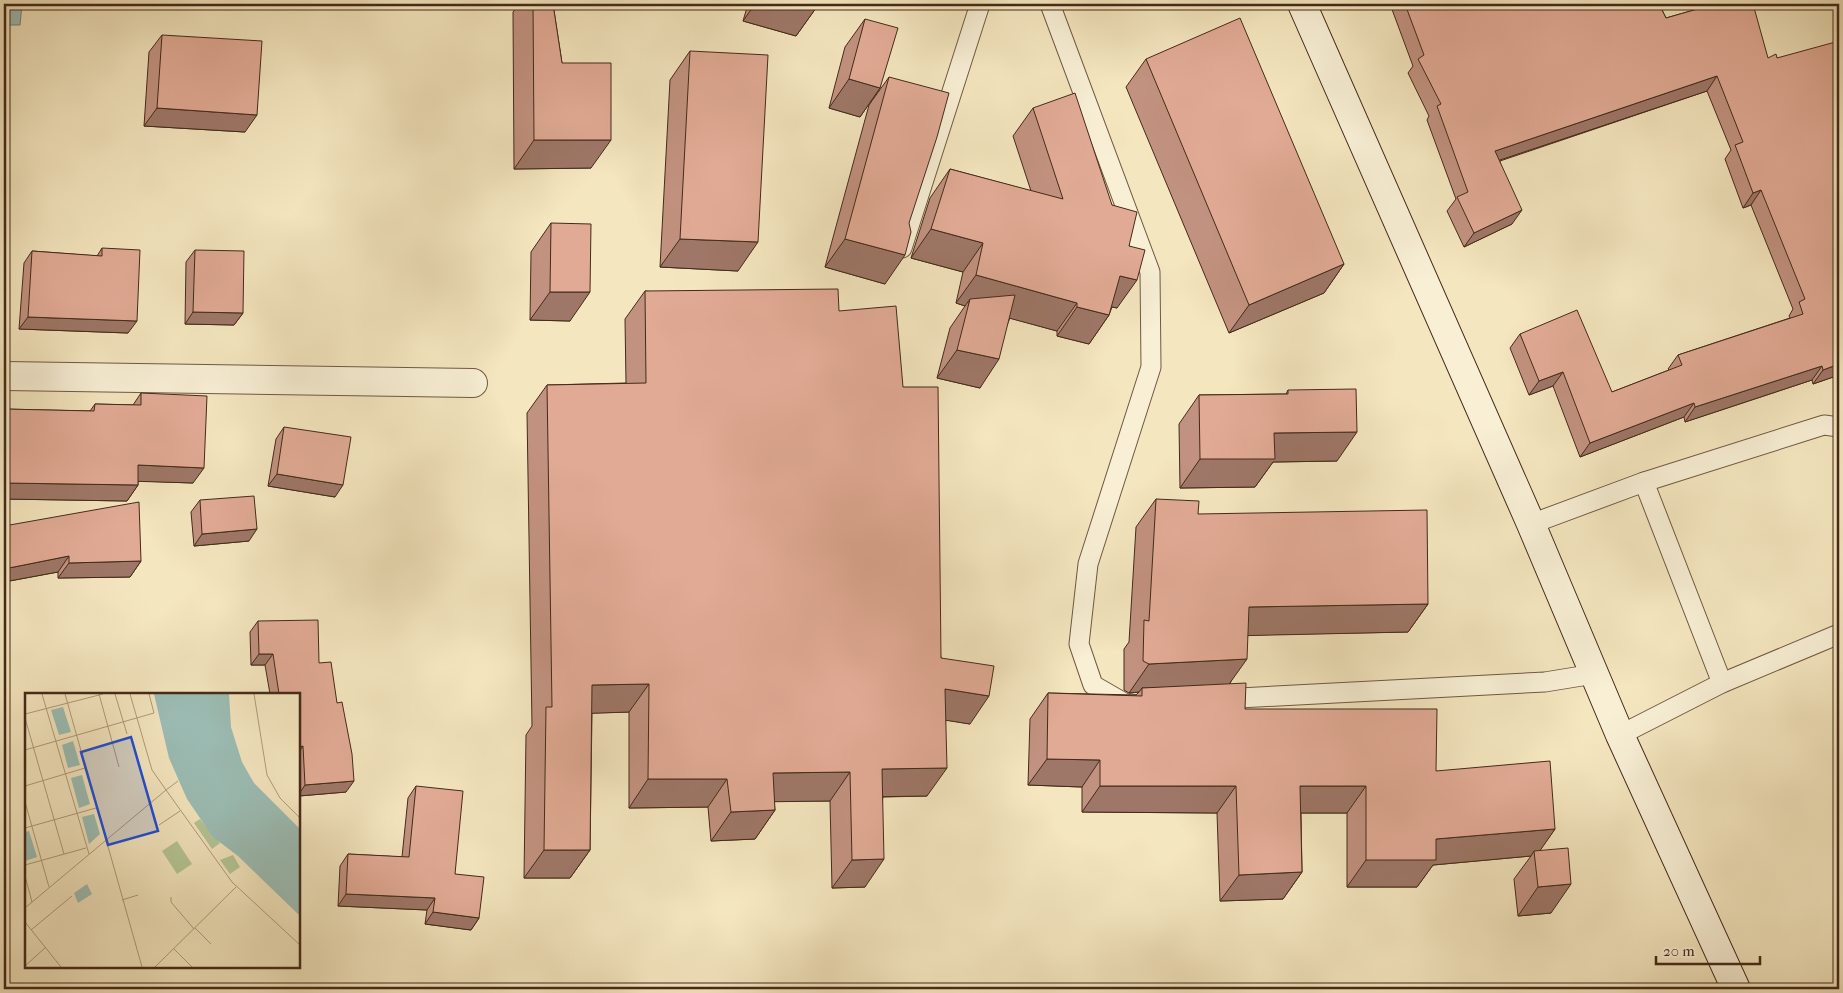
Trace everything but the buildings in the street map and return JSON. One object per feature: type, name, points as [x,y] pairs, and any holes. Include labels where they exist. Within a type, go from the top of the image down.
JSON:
[{"type":"main road","points":[[1302,4],[1532,524],[1620,735],[1736,989]]},
{"type":"main road","points":[[4,376],[473,383]]},
{"type":"lane","points":[[900,255],[980,4]]},
{"type":"lane","points":[[1050,4],[1150,272],[1151,367],[1088,564],[1079,644],[1093,685],[1126,704],[1146,703]]},
{"type":"lane","points":[[1532,524],[1644,482],[1824,425],[1839,427]]},
{"type":"lane","points":[[1644,482],[1722,683]]},
{"type":"lane","points":[[1620,735],[1722,683],[1839,634]]},
{"type":"lane","points":[[1206,700],[1545,682],[1594,674]]},
{"type":"water","points":[[4,4],[22,4],[20,25],[4,25]]}]
